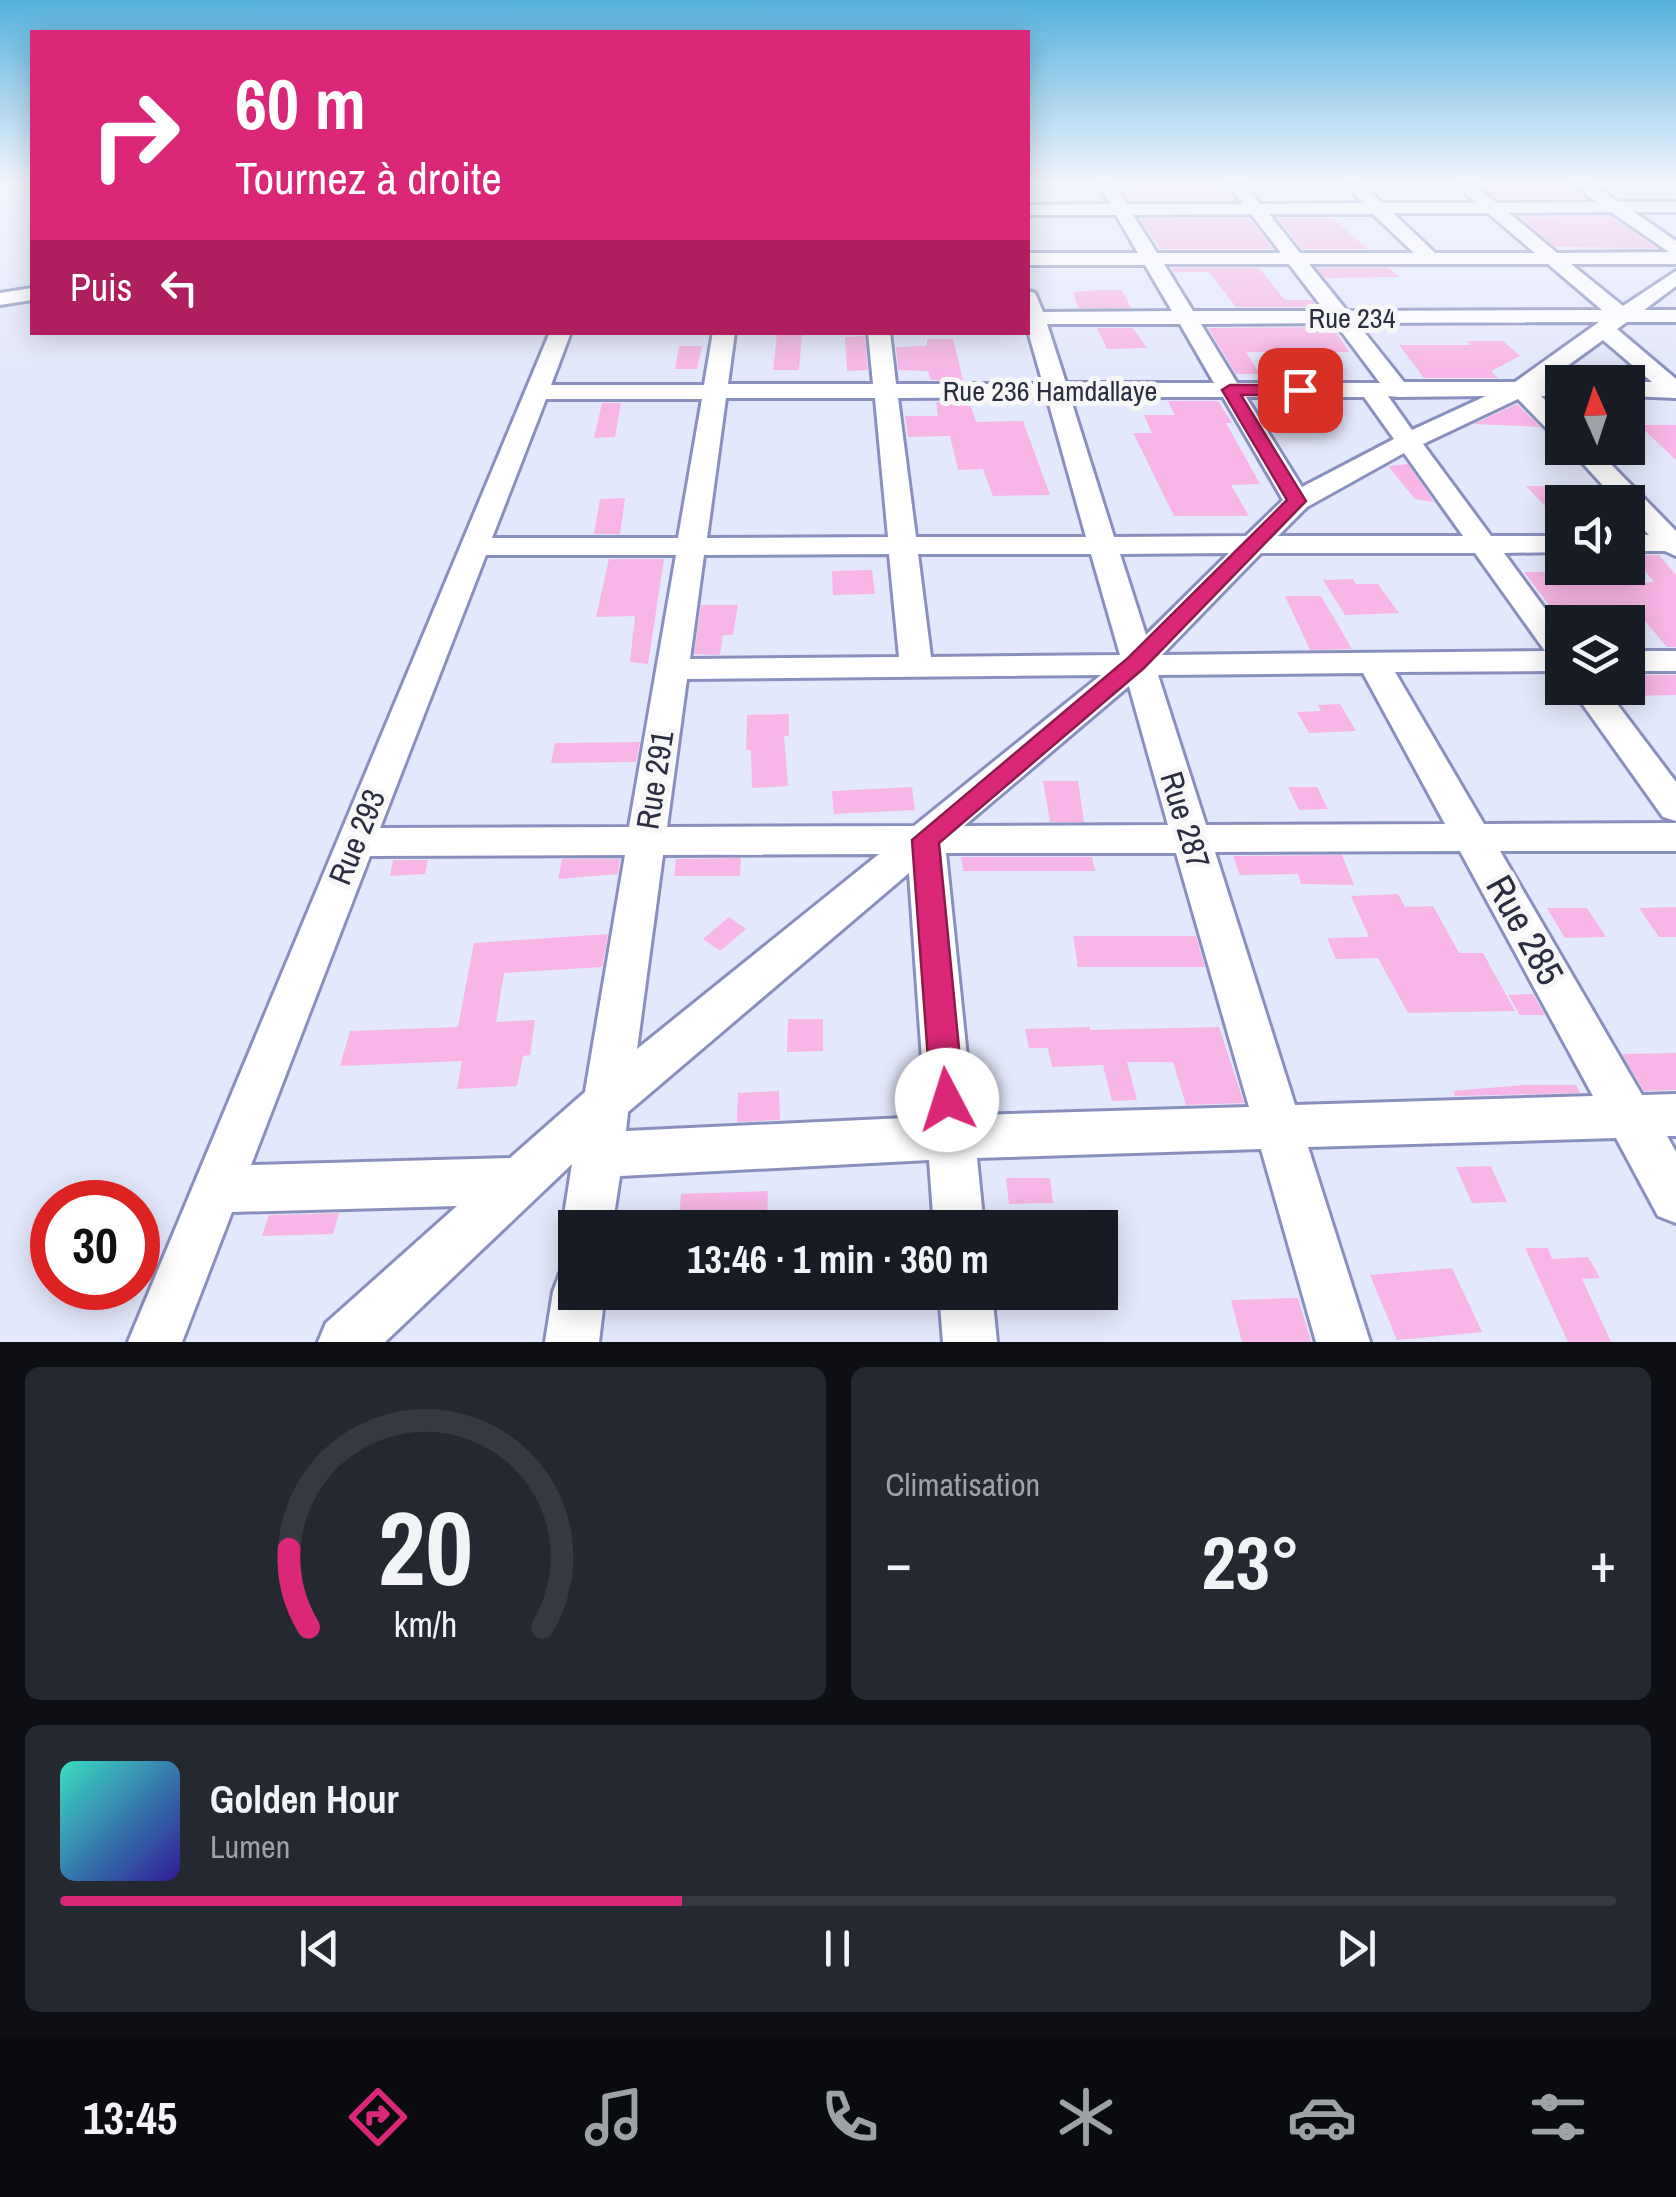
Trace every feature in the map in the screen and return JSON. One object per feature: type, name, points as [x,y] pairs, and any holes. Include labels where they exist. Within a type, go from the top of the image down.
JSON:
[{"type":"street","points":[[1142,247],[1297,501]]},
{"type":"street","points":[[1285,247],[1341,318],[1384,390],[1408,442],[1545,629]]},
{"type":"street","points":[[1418,247],[1430,258]]},
{"type":"street","points":[[1541,247],[1675,390]]},
{"type":"street","points":[[1030,260],[1676,258]]},
{"type":"street","points":[[345,1342],[605,1104],[1136,663],[1297,501],[1408,442],[1521,389],[1676,277]]},
{"type":"street","points":[[0,299],[30,294]]},
{"type":"street","name":"Rue 234","points":[[1030,311],[1186,318],[1613,323],[1676,316]]},
{"type":"street","name":"Rue 287","points":[[1030,311],[1343,1342]]},
{"type":"street","name":"Rue 293","points":[[155,1342],[559,335]]},
{"type":"street","name":"Rue 291","points":[[589,1210],[724,335]]},
{"type":"street","points":[[879,335],[916,664]]},
{"type":"street","points":[[1521,389],[1545,413]]},
{"type":"street","name":"Rue 236 Hamdallaye","points":[[537,392],[1545,389]]},
{"type":"street","points":[[1645,389],[1675,390]]},
{"type":"street","points":[[1597,465],[1675,545]]},
{"type":"street","points":[[474,547],[1545,544]]},
{"type":"street","points":[[1645,544],[1675,545]]},
{"type":"street","points":[[672,669],[1545,661]]},
{"type":"street","points":[[1645,661],[1676,661]]},
{"type":"street","name":"Rue 285","points":[[1373,662],[1472,838],[1653,1116],[1676,1199]]},
{"type":"street","points":[[1600,705],[1676,808]]},
{"type":"street","points":[[355,842],[1676,836]]},
{"type":"street","points":[[926,840],[957,1210]]},
{"type":"street","points":[[597,1155],[950,1137],[1653,1116]]},
{"type":"street","points":[[217,1189],[520,1182]]},
{"type":"street","points":[[572,1342],[576,1310]]},
{"type":"street","points":[[967,1310],[970,1342]]},
{"type":"building","points":[[1158,247],[1273,249],[1160,249]]},
{"type":"building","points":[[1300,247],[1368,249],[1302,249]]},
{"type":"building","points":[[1555,247],[1654,247],[1656,248]]},
{"type":"building","points":[[1171,268],[1259,268],[1285,300],[1312,300],[1317,307],[1236,307],[1209,272],[1173,272]]},
{"type":"building","points":[[1317,268],[1389,268],[1400,277],[1325,278]]},
{"type":"building","points":[[1122,290],[1131,308],[1078,308],[1073,292]]},
{"type":"building","points":[[1333,327],[1349,352],[1246,352],[1260,374],[1236,374],[1208,328]]},
{"type":"building","points":[[1097,328],[1133,328],[1147,348],[1107,349]]},
{"type":"building","points":[[777,335],[802,335],[799,370],[773,370]]},
{"type":"building","points":[[865,336],[868,370],[847,371],[845,337]]},
{"type":"building","points":[[927,339],[953,339],[963,380],[931,380],[928,371],[898,370],[896,347],[927,346]]},
{"type":"building","points":[[1467,341],[1503,341],[1520,356],[1491,371],[1498,378],[1424,378],[1399,345],[1471,345]]},
{"type":"building","points":[[679,346],[702,346],[697,369],[675,369]]},
{"type":"building","points":[[969,401],[976,422],[1023,421],[1050,495],[993,496],[983,469],[958,470],[950,436],[908,437],[905,416],[938,416],[936,402]]},
{"type":"building","points":[[1168,401],[1218,401],[1260,484],[1231,485],[1249,516],[1174,516],[1133,433],[1152,433],[1144,415],[1175,415]]},
{"type":"building","points":[[602,403],[621,403],[615,437],[594,438]]},
{"type":"building","points":[[1517,404],[1540,427],[1474,424]]},
{"type":"building","points":[[1645,425],[1676,425],[1676,460],[1645,431]]},
{"type":"building","points":[[1408,464],[1434,502],[1415,499],[1388,466]]},
{"type":"building","points":[[1526,486],[1545,486],[1545,506]]},
{"type":"building","points":[[625,498],[620,534],[594,534],[600,499]]},
{"type":"building","points":[[1645,555],[1659,555],[1676,575],[1676,647],[1667,647],[1645,622],[1645,605],[1549,605],[1524,572],[1545,572],[1545,585],[1654,582],[1645,571]]},
{"type":"building","points":[[609,559],[664,559],[648,664],[630,662],[635,616],[596,617]]},
{"type":"building","points":[[872,570],[875,594],[833,595],[832,571]]},
{"type":"building","points":[[1353,579],[1356,584],[1378,584],[1399,613],[1345,615],[1323,580]]},
{"type":"building","points":[[1285,596],[1321,596],[1352,649],[1310,650]]},
{"type":"building","points":[[701,605],[738,605],[733,635],[723,635],[720,655],[694,654]]},
{"type":"building","points":[[1645,675],[1676,675],[1676,695],[1645,696]]},
{"type":"building","points":[[1340,704],[1356,731],[1309,733],[1297,712],[1321,711],[1318,705]]},
{"type":"building","points":[[789,714],[789,736],[784,736],[788,786],[752,788],[751,750],[746,750],[747,715]]},
{"type":"building","points":[[640,742],[636,762],[551,763],[555,743]]},
{"type":"building","points":[[1043,781],[1078,781],[1084,822],[1050,822]]},
{"type":"building","points":[[912,787],[915,810],[834,814],[832,791]]},
{"type":"building","points":[[1288,787],[1317,787],[1328,809],[1299,810]]},
{"type":"building","points":[[1342,855],[1354,885],[1301,884],[1298,874],[1240,875],[1233,856]]},
{"type":"building","points":[[961,857],[1092,857],[1095,871],[963,871]]},
{"type":"building","points":[[741,858],[740,876],[674,876],[676,859]]},
{"type":"building","points":[[562,859],[620,859],[618,874],[558,879]]},
{"type":"building","points":[[393,860],[428,860],[425,874],[390,876]]},
{"type":"building","points":[[1398,894],[1405,907],[1433,906],[1459,953],[1483,953],[1515,1011],[1408,1013],[1378,958],[1336,959],[1327,938],[1369,937],[1351,896]]},
{"type":"building","points":[[1676,907],[1676,937],[1659,937],[1639,908]]},
{"type":"building","points":[[1547,908],[1587,908],[1606,937],[1565,938]]},
{"type":"building","points":[[729,917],[746,929],[720,951],[703,939]]},
{"type":"building","points":[[608,934],[602,967],[504,973],[496,1022],[535,1020],[530,1055],[523,1056],[517,1086],[457,1089],[462,1061],[340,1066],[350,1031],[458,1027],[474,943]]},
{"type":"building","points":[[1073,936],[1196,936],[1205,967],[1078,967]]},
{"type":"building","points":[[1533,994],[1545,1015],[1520,1015],[1508,995]]},
{"type":"building","points":[[788,1019],[823,1019],[823,1051],[787,1052]]},
{"type":"building","points":[[1219,1027],[1244,1103],[1186,1105],[1173,1062],[1127,1062],[1137,1100],[1112,1101],[1103,1065],[1052,1067],[1048,1048],[1029,1048],[1025,1029]]},
{"type":"building","points":[[1676,1053],[1676,1090],[1644,1091],[1622,1054]]},
{"type":"building","points":[[1576,1085],[1580,1093],[1455,1096],[1453,1091]]},
{"type":"building","points":[[779,1091],[780,1120],[737,1122],[738,1093]]},
{"type":"building","points":[[1491,1166],[1507,1202],[1472,1203],[1456,1167]]},
{"type":"building","points":[[1006,1178],[1050,1178],[1053,1203],[1009,1204]]},
{"type":"building","points":[[768,1191],[767,1210],[680,1210],[681,1194]]},
{"type":"building","points":[[339,1213],[333,1234],[262,1236],[269,1215]]},
{"type":"building","points":[[1525,1248],[1548,1248],[1552,1259],[1588,1257],[1600,1278],[1582,1279],[1611,1342],[1568,1342]]},
{"type":"building","points":[[1452,1268],[1482,1332],[1397,1340],[1370,1275]]},
{"type":"building","points":[[1298,1298],[1311,1342],[1242,1342],[1231,1300]]},
{"type":"route","points":[[947,1100],[926,840],[1136,663],[1297,501],[1230,390],[1300,390]]}]
